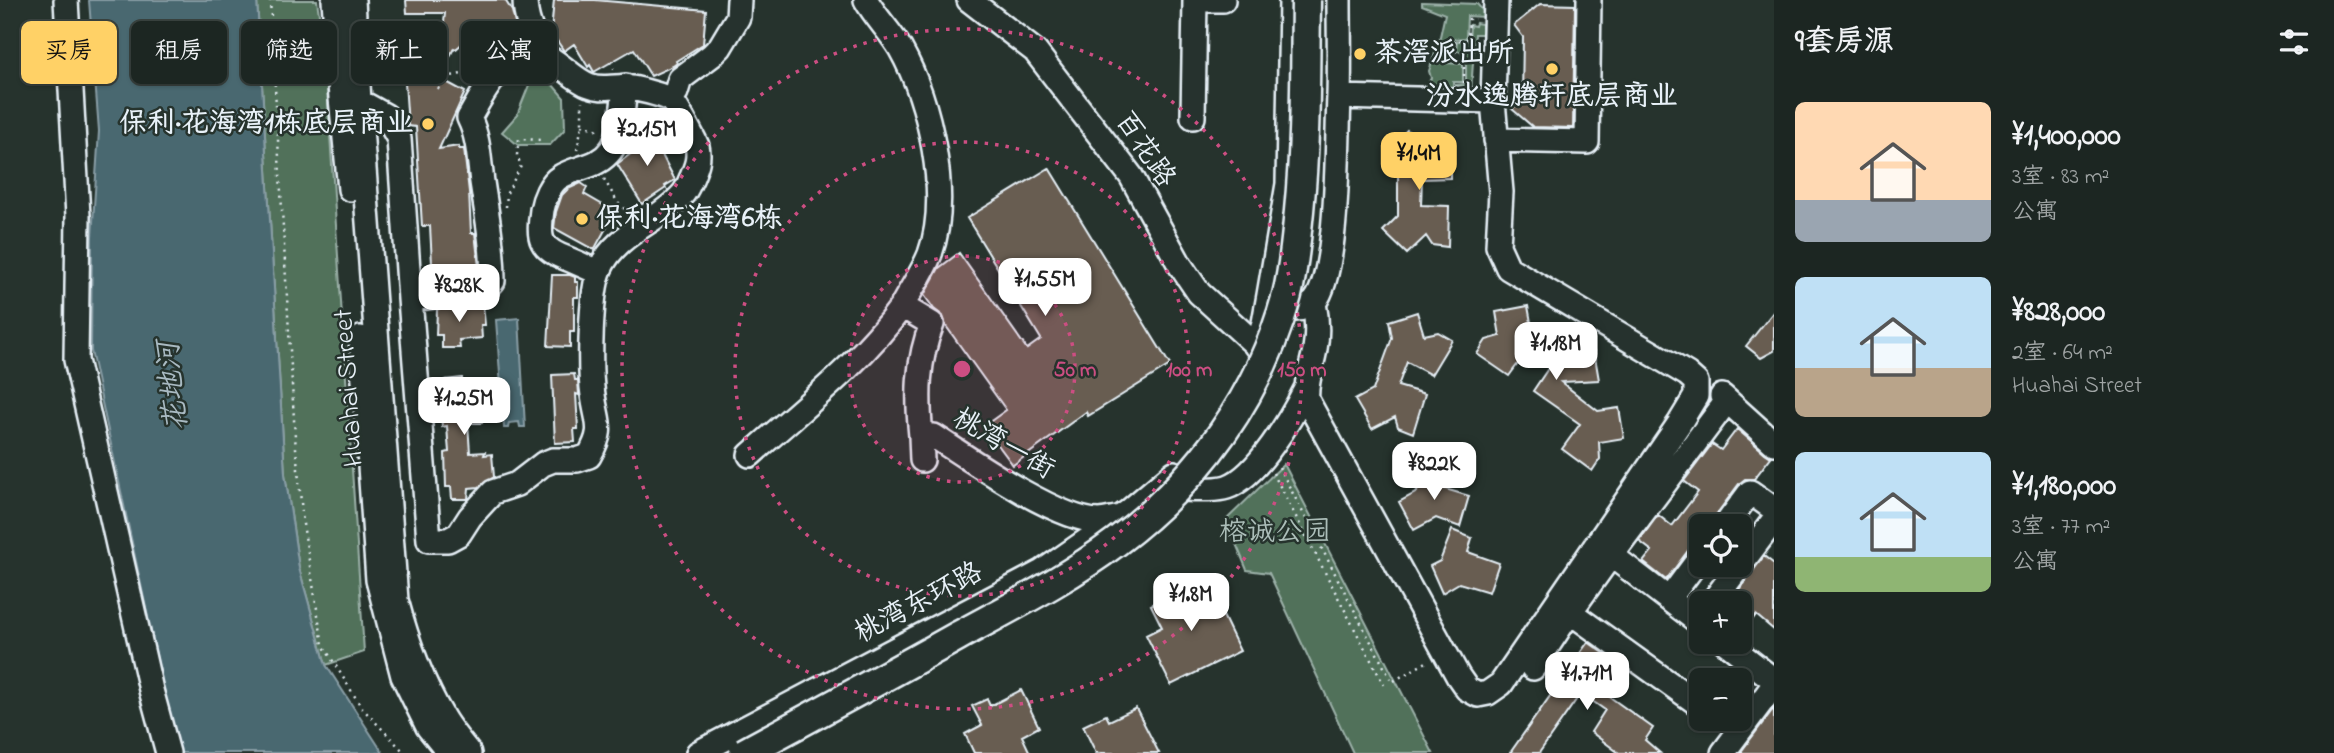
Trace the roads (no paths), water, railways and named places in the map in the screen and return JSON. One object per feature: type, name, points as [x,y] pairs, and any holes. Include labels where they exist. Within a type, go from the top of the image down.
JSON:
[{"type":"main road","points":[[744,753],[1080,567],[1125,535],[1174,494],[1224,434],[1261,367],[1287,293],[1301,188],[1305,118],[1306,0]]},
{"type":"main road","points":[[781,753],[1101,576],[1165,527],[1223,466],[1275,379],[1293,336],[1306,292],[1316,215],[1323,0]]},
{"type":"street","points":[[66,0],[78,216],[76,360],[151,690],[168,753]]},
{"type":"street","name":"Huahai Street","points":[[334,0],[386,566],[405,633],[422,678],[444,720],[469,753]]},
{"type":"street","name":"Huahai Street","points":[[353,0],[388,503],[386,616],[403,676],[429,727],[449,753]]},
{"type":"street","points":[[525,0],[528,21]]},
{"type":"street","points":[[671,100],[680,79],[720,47],[738,18],[739,0]]},
{"type":"street","points":[[750,455],[888,325],[902,306],[930,254],[940,194],[924,103],[898,45],[874,15],[866,0]]},
{"type":"street","name":"百花路","points":[[969,0],[1035,51],[1130,176],[1180,265],[1199,293],[1256,345]]},
{"type":"street","points":[[1193,117],[1195,0],[1223,0]]},
{"type":"street","points":[[1291,0],[1288,184],[1264,323],[1244,379],[1203,452],[1205,466],[1225,479],[1235,479],[1272,462],[1306,389],[1316,338],[1314,303],[1326,275],[1331,244],[1339,97],[1339,0]]},
{"type":"street","points":[[1496,140],[1563,137],[1587,142],[1589,0]]},
{"type":"street","points":[[1306,389],[1307,400],[1321,428],[1444,651],[1467,689],[1478,695],[1488,693],[1501,684],[1696,396],[1696,382],[1687,374],[1508,268],[1498,246],[1501,192],[1493,102],[1496,7]]},
{"type":"street","points":[[359,101],[386,116],[399,139],[410,299],[433,530],[448,541],[459,534],[470,517],[493,492],[517,484],[543,464],[553,460],[577,460],[589,456],[600,433],[593,394],[592,331],[598,272],[616,246],[684,194],[698,163],[697,146],[671,100],[625,86],[607,89],[587,85],[557,65]]},
{"type":"street","points":[[410,299],[486,289],[493,281],[493,251],[479,152],[475,130],[469,118],[479,84]]},
{"type":"street","points":[[598,272],[546,249],[540,239],[542,206],[557,179],[574,170],[598,163],[614,148],[625,86]]},
{"type":"street","points":[[1339,97],[1493,102]]},
{"type":"street","points":[[1269,295],[1273,300],[1295,309],[1314,303]]},
{"type":"street","name":"桃湾一街","points":[[902,306],[932,324],[923,346],[917,403],[922,460]]},
{"type":"street","points":[[1533,667],[1570,611],[1721,403],[1774,443]]},
{"type":"street","name":"桃湾东环路","points":[[698,753],[1042,572],[1122,517],[1156,489],[1190,459],[1216,427]]},
{"type":"street","name":"桃湾一街","points":[[921,436],[934,436],[1000,479],[1055,507],[1098,521],[1122,517]]},
{"type":"street","points":[[1156,489],[1215,489],[1240,481],[1247,474]]},
{"type":"street","points":[[1734,514],[1750,492],[1774,509]]},
{"type":"street","points":[[1722,591],[1774,520]]},
{"type":"street","points":[[386,566],[433,530]]},
{"type":"street","points":[[1611,555],[1669,599],[1689,610]]},
{"type":"street","points":[[1669,599],[1689,572]]},
{"type":"street","points":[[1570,611],[1689,697]]},
{"type":"street","points":[[1739,654],[1774,683],[1752,704]]},
{"type":"street","points":[[1723,753],[1728,731]]},
{"type":"water","name":"花地河","points":[[89,0],[257,0],[258,21],[241,21],[241,84],[262,84],[285,474],[299,568],[326,665],[383,753],[177,753],[91,351],[92,237],[99,131],[95,84],[117,84],[117,21],[91,21]]},
{"type":"water","points":[[519,318],[525,427],[520,427],[519,422],[509,423],[508,428],[504,428],[496,320]]},
{"type":"place","name":"茶滘派出所","points":[[1360,54]]},
{"type":"place","name":"汾水逸腾轩底层商业","points":[[1552,69]]},
{"type":"place","name":"保利·花海湾1栋底层商业","points":[[428,124]]},
{"type":"place","name":"保利·花海湾6栋","points":[[582,219]]},
{"type":"park label","name":"榕诚公园","points":[[1275,533]]}]
